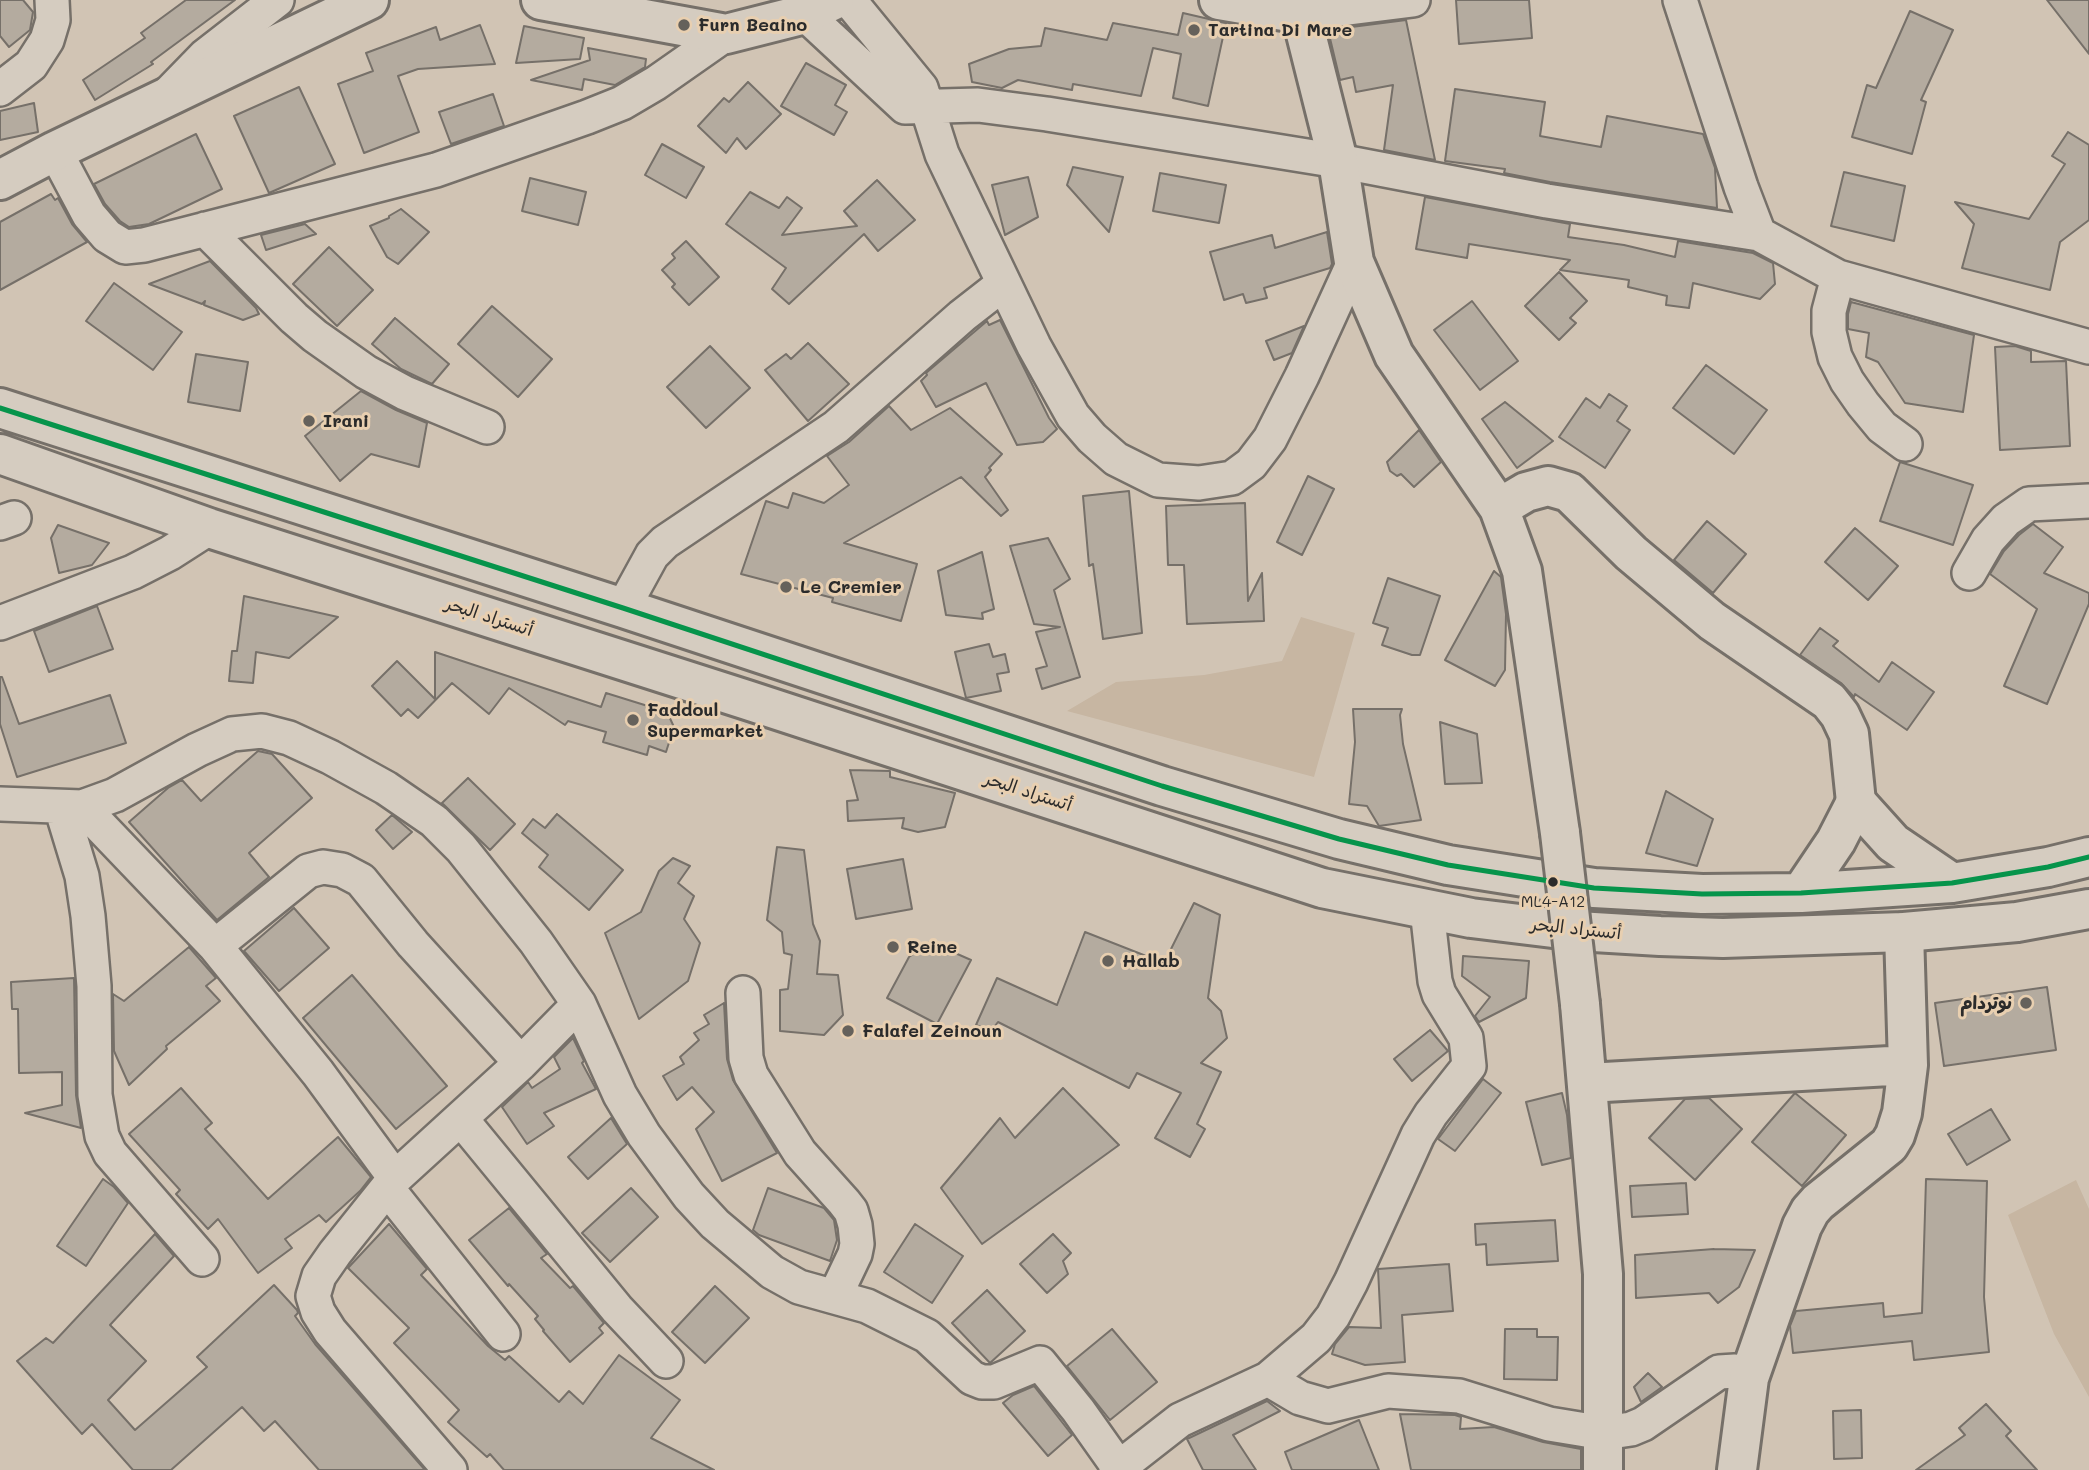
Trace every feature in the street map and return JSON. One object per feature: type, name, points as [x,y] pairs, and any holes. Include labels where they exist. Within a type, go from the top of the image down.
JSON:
[{"type":"main road","points":[[0,180],[369,0]]},
{"type":"main road","points":[[541,0],[726,34],[819,7]]},
{"type":"main road","points":[[1219,0],[1297,7],[1338,161],[1354,262],[1394,355],[1499,508],[1521,571],[1560,833],[1580,1004],[1603,1273],[1604,1452]]},
{"type":"main road","points":[[0,408],[623,608],[1163,786],[1339,839],[1448,865],[1594,888],[1702,894],[1801,893],[1952,883],[2049,867],[2089,856]]},
{"type":"main road","name":"أتستراد البحر","points":[[0,454],[209,528],[747,699],[1322,888],[1471,918],[1577,930],[1723,938],[1905,932],[2017,922],[2089,909]]},
{"type":"main road","points":[[1499,508],[1527,492],[1548,486],[1569,492],[1631,552],[1712,621],[1829,701],[1840,715],[1849,734],[1856,802],[1836,841],[1801,893]]},
{"type":"main road","points":[[1856,802],[1893,842],[1952,883]]},
{"type":"main road","points":[[1737,1470],[1749,1378],[1802,1226],[1818,1202],[1889,1145],[1902,1113],[1908,1065],[1905,932]]},
{"type":"main road","points":[[1587,1083],[1908,1065]]},
{"type":"street","points":[[0,89],[31,65],[47,40],[52,20],[52,0]]},
{"type":"street","points":[[162,100],[205,56],[277,0]]},
{"type":"street","points":[[849,0],[921,88],[942,154],[1003,284],[1059,393],[1073,416],[1092,438],[1116,459],[1158,480],[1199,483],[1232,478],[1251,464],[1270,439],[1354,262]]},
{"type":"street","points":[[1297,7],[1413,0]]},
{"type":"street","points":[[1680,0],[1759,234]]},
{"type":"street","points":[[819,7],[898,103],[905,107],[1008,108],[1338,161],[1547,201],[1759,234],[1838,277],[2089,347]]},
{"type":"street","points":[[55,151],[89,215],[107,236],[125,247],[144,244],[436,170],[587,117],[622,103],[656,83],[726,34]]},
{"type":"street","points":[[1717,226],[1732,208],[1741,187]]},
{"type":"street","points":[[205,229],[294,318],[366,372],[426,402],[487,427]]},
{"type":"street","points":[[1838,277],[1829,311],[1829,332],[1835,357],[1863,404],[1882,427],[1905,444]]},
{"type":"street","points":[[623,608],[652,555],[665,542],[836,427],[962,316],[1003,284]]},
{"type":"street","points":[[1969,573],[1997,530],[2029,504],[2089,501]]},
{"type":"street","points":[[0,623],[133,572],[209,528]]},
{"type":"street","points":[[0,804],[72,807],[115,795],[232,734],[262,731],[289,738],[386,788],[434,821],[461,848],[536,942],[579,1004],[620,1095],[644,1135],[689,1196],[715,1224],[772,1272],[799,1287],[867,1306],[928,1336],[972,1378],[982,1382],[994,1382],[1040,1363],[1078,1410],[1118,1469],[1181,1420],[1268,1379],[1316,1338],[1333,1315],[1351,1282],[1418,1135],[1468,1066],[1466,1038],[1439,994],[1435,981],[1427,909]]},
{"type":"street","points":[[72,807],[215,946],[318,1073],[391,1183],[503,1334]]},
{"type":"street","points":[[72,807],[88,916],[94,986],[95,1095],[102,1136],[110,1153],[202,1259]]},
{"type":"street","points":[[215,946],[308,871],[323,867],[342,870],[361,880],[413,944],[521,1063]]},
{"type":"street","points":[[743,993],[745,1045],[751,1075],[800,1153],[851,1211],[857,1244],[835,1296]]},
{"type":"street","points":[[450,1470],[330,1331],[318,1312],[313,1296],[324,1268],[391,1183],[521,1063],[579,1004]]},
{"type":"street","points":[[461,1119],[618,1309],[666,1361]]},
{"type":"street","points":[[1268,1379],[1300,1398],[1328,1406],[1388,1391],[1459,1396],[1549,1424],[1604,1452],[1631,1429],[1643,1424],[1719,1372],[1735,1371],[1749,1378]]},
{"type":"shaded area","points":[[1301,617],[1355,633],[1314,777],[1067,711],[1116,682],[1204,675],[1282,661]]},
{"type":"shaded area","points":[[2076,1180],[2089,1209],[2089,1397],[2054,1334],[2008,1215]]},
{"type":"building","points":[[0,0],[23,0],[33,12],[30,30],[9,47],[0,36]]},
{"type":"building","points":[[186,0],[235,0],[151,62],[153,64],[95,100],[83,80],[145,38],[141,33]]},
{"type":"building","points":[[1456,0],[1529,0],[1532,38],[1459,44]]},
{"type":"building","points":[[2047,0],[2089,0],[2089,54]]},
{"type":"building","points":[[1910,11],[1953,30],[1921,100],[1926,102],[1912,154],[1852,137],[1867,85],[1876,88]]},
{"type":"building","points":[[1183,13],[1226,23],[1208,106],[1173,98],[1181,54],[1153,48],[1141,96],[1073,84],[1072,90],[1018,80],[1002,88],[972,82],[969,64],[1009,49],[1041,46],[1045,28],[1107,40],[1113,23],[1178,35]]},
{"type":"building","points":[[1406,20],[1435,160],[1384,150],[1393,85],[1356,92],[1353,77],[1340,80],[1328,30]]},
{"type":"building","points":[[480,25],[495,64],[418,69],[398,76],[419,132],[364,153],[338,84],[373,71],[366,53],[436,27],[440,40]]},
{"type":"building","points":[[524,26],[584,38],[580,59],[516,63]]},
{"type":"building","points":[[588,48],[646,59],[645,67],[615,85],[584,79],[582,90],[531,80],[590,60]]},
{"type":"building","points":[[806,63],[846,85],[835,105],[847,112],[834,135],[781,106]]},
{"type":"building","points":[[748,82],[781,114],[746,149],[737,138],[726,153],[698,126],[724,98],[729,102]]},
{"type":"building","points":[[299,87],[335,164],[269,193],[234,116]]},
{"type":"building","points":[[1455,89],[1545,102],[1540,136],[1601,147],[1607,116],[1703,134],[1715,168],[1717,208],[1550,182],[1504,173],[1505,169],[1445,161]]},
{"type":"building","points":[[493,94],[504,126],[451,144],[439,112]]},
{"type":"building","points":[[34,103],[38,132],[0,140],[0,111]]},
{"type":"building","points":[[2068,132],[2089,145],[2089,220],[2060,242],[2050,290],[1962,268],[1974,224],[1955,202],[2029,219],[2065,164],[2052,156]]},
{"type":"building","points":[[196,134],[222,189],[149,224],[129,227],[120,221],[105,204],[94,184]]},
{"type":"building","points":[[662,144],[704,167],[686,198],[645,175]]},
{"type":"building","points":[[1073,167],[1123,177],[1109,232],[1067,185]]},
{"type":"building","points":[[1844,172],[1905,186],[1894,241],[1831,226]]},
{"type":"building","points":[[1160,173],[1226,185],[1219,223],[1153,211]]},
{"type":"building","points":[[1028,177],[1038,217],[1005,235],[992,185]]},
{"type":"building","points":[[530,178],[586,192],[578,225],[522,211]]},
{"type":"building","points":[[877,180],[915,220],[878,251],[864,234],[789,304],[772,289],[786,268],[726,224],[750,192],[779,208],[787,197],[802,208],[782,235],[857,226],[844,211]]},
{"type":"building","points":[[51,194],[55,200],[58,198],[72,224],[87,242],[0,290],[0,222]]},
{"type":"building","points":[[1425,197],[1570,224],[1568,237],[1624,245],[1675,257],[1678,241],[1753,253],[1773,263],[1775,284],[1760,299],[1693,283],[1689,308],[1666,305],[1667,296],[1628,287],[1629,280],[1560,270],[1570,260],[1469,244],[1467,258],[1416,249]]},
{"type":"building","points":[[401,209],[429,232],[398,264],[387,257],[370,226],[389,218]]},
{"type":"building","points":[[305,224],[316,234],[266,250],[261,235]]},
{"type":"building","points":[[1327,232],[1332,264],[1330,268],[1264,288],[1267,298],[1246,303],[1243,294],[1224,300],[1210,252],[1272,235],[1275,248]]},
{"type":"building","points":[[686,241],[719,277],[689,305],[672,287],[675,284],[662,270],[675,258],[672,254]]},
{"type":"building","points":[[329,247],[373,290],[337,326],[293,284]]},
{"type":"building","points":[[210,261],[259,314],[243,320],[204,305],[205,301],[202,304],[149,284]]},
{"type":"building","points":[[1559,272],[1587,301],[1570,318],[1576,323],[1559,340],[1525,306]]},
{"type":"building","points":[[114,283],[182,332],[153,370],[86,321]]},
{"type":"building","points":[[1472,301],[1518,361],[1480,390],[1434,330]]},
{"type":"building","points":[[1851,302],[1974,335],[1963,412],[1905,403],[1878,362],[1866,357],[1869,333],[1848,329]]},
{"type":"building","points":[[492,306],[552,359],[518,397],[458,344]]},
{"type":"building","points":[[395,318],[449,364],[432,384],[401,369],[372,344]]},
{"type":"building","points":[[1000,320],[1057,429],[1043,442],[1017,445],[986,383],[936,407],[921,381],[926,373],[987,321],[989,325]]},
{"type":"building","points":[[1304,326],[1292,353],[1274,360],[1266,341]]},
{"type":"building","points":[[808,343],[849,384],[808,421],[765,370],[786,354],[791,359]]},
{"type":"building","points":[[710,346],[750,388],[706,428],[667,387]]},
{"type":"building","points":[[2015,346],[2031,351],[2031,362],[2066,361],[2070,446],[2000,450],[1995,347]]},
{"type":"building","points":[[196,354],[248,362],[240,411],[188,402]]},
{"type":"building","points":[[1706,365],[1767,410],[1734,454],[1673,408]]},
{"type":"building","points":[[361,391],[427,423],[419,467],[371,454],[340,481],[305,436]]},
{"type":"building","points":[[1609,394],[1627,406],[1617,421],[1630,430],[1605,468],[1559,437],[1586,398],[1600,408]]},
{"type":"building","points":[[1505,402],[1553,441],[1517,468],[1482,419]]},
{"type":"building","points":[[889,406],[911,430],[950,408],[1002,454],[989,468],[991,470],[985,477],[1008,510],[1001,516],[961,477],[844,543],[917,564],[901,621],[832,602],[833,598],[741,574],[766,501],[788,508],[793,493],[824,503],[849,485],[827,456],[849,442]]},
{"type":"building","points":[[1419,430],[1441,462],[1414,487],[1401,474],[1397,476],[1390,471],[1387,462]]},
{"type":"building","points":[[1900,462],[1973,485],[1953,545],[1880,521]]},
{"type":"building","points":[[1308,476],[1334,489],[1302,555],[1277,542]]},
{"type":"building","points":[[1129,491],[1142,633],[1103,639],[1093,564],[1089,566],[1083,496]]},
{"type":"building","points":[[1245,503],[1248,601],[1262,573],[1264,621],[1187,624],[1184,565],[1168,565],[1166,506]]},
{"type":"building","points":[[1707,521],[1746,554],[1713,593],[1674,560]]},
{"type":"building","points":[[2033,524],[2063,547],[2044,573],[2089,593],[2089,604],[2047,704],[2004,686],[2037,609],[1990,574],[2004,551]]},
{"type":"building","points":[[58,525],[109,543],[92,565],[59,573],[51,538]]},
{"type":"building","points":[[1855,528],[1898,566],[1868,600],[1825,562]]},
{"type":"building","points":[[1048,538],[1070,579],[1054,590],[1080,677],[1042,689],[1036,669],[1047,666],[1036,632],[1060,627],[1034,624],[1010,546]]},
{"type":"building","points":[[982,552],[994,609],[982,613],[983,619],[946,615],[938,571]]},
{"type":"building","points":[[1494,571],[1501,577],[1506,614],[1505,670],[1495,686],[1445,660]]},
{"type":"building","points":[[1388,578],[1440,596],[1420,655],[1382,645],[1388,628],[1373,623]]},
{"type":"building","points":[[244,596],[338,617],[289,658],[256,652],[253,683],[229,681],[232,651],[237,651]]},
{"type":"building","points":[[97,606],[113,649],[49,672],[34,631]]},
{"type":"building","points":[[1820,628],[1838,641],[1833,646],[1879,682],[1892,662],[1934,692],[1907,730],[1855,694],[1854,697],[1841,683],[1800,655]]},
{"type":"building","points":[[989,644],[993,657],[1005,654],[1009,672],[997,674],[1001,691],[966,698],[955,652]]},
{"type":"building","points":[[435,652],[601,707],[606,693],[667,712],[674,727],[666,752],[649,746],[647,755],[603,742],[606,732],[568,721],[565,725],[509,688],[489,714],[452,683],[418,718],[408,709],[401,716],[372,686],[397,661],[435,699]]},
{"type":"building","points":[[0,677],[19,724],[110,695],[126,743],[17,777],[0,724]]},
{"type":"building","points":[[1353,709],[1402,709],[1400,715],[1403,744],[1421,820],[1379,826],[1367,806],[1349,804],[1355,742]]},
{"type":"building","points":[[1440,722],[1477,734],[1482,783],[1445,784]]},
{"type":"building","points":[[258,751],[272,754],[312,798],[249,853],[269,877],[217,920],[129,822],[168,788],[182,780],[201,801]]},
{"type":"building","points":[[850,770],[890,771],[890,777],[955,793],[945,827],[918,832],[902,828],[904,818],[848,821],[847,801],[858,800]]},
{"type":"building","points":[[468,778],[515,824],[490,850],[442,803]]},
{"type":"building","points":[[1666,791],[1713,819],[1697,866],[1646,853]]},
{"type":"building","points":[[557,814],[623,870],[589,910],[539,867],[548,855],[522,833],[533,819],[545,828]]},
{"type":"building","points":[[392,815],[412,832],[393,849],[376,830]]},
{"type":"building","points":[[777,847],[804,850],[813,924],[820,941],[817,974],[838,975],[843,1015],[824,1035],[780,1031],[780,990],[788,989],[792,955],[784,953],[782,932],[767,920]]},
{"type":"building","points":[[673,858],[690,866],[678,883],[694,896],[684,919],[700,943],[688,981],[639,1019],[605,933],[641,912],[659,871]]},
{"type":"building","points":[[903,859],[912,909],[856,919],[847,869]]},
{"type":"building","points":[[1194,903],[1220,915],[1208,998],[1221,1011],[1227,1038],[1201,1063],[1221,1072],[1197,1124],[1205,1129],[1190,1157],[1155,1138],[1181,1093],[1137,1073],[1129,1088],[998,1022],[991,1031],[976,1025],[997,978],[1057,1005],[1085,932],[1164,963]]},
{"type":"building","points":[[294,908],[329,948],[279,991],[244,951]]},
{"type":"building","points":[[930,942],[971,960],[937,1024],[887,998],[909,957]]},
{"type":"building","points":[[189,947],[216,978],[206,986],[220,1001],[166,1046],[167,1049],[129,1085],[114,1051],[113,994],[124,1001]]},
{"type":"building","points":[[1463,956],[1529,961],[1526,998],[1479,1022],[1475,1016],[1490,997],[1462,976]]},
{"type":"building","points":[[352,975],[447,1086],[396,1129],[303,1018]]},
{"type":"building","points":[[74,978],[76,1095],[81,1128],[25,1113],[62,1105],[62,1072],[19,1073],[18,1009],[12,1009],[11,982]]},
{"type":"building","points":[[2047,987],[2056,1050],[1944,1066],[1935,1003]]},
{"type":"building","points":[[724,1003],[727,1059],[733,1080],[777,1153],[722,1181],[696,1129],[714,1112],[692,1087],[677,1100],[663,1076],[684,1064],[680,1057],[699,1040],[694,1033],[709,1024],[704,1015]]},
{"type":"building","points":[[1430,1030],[1448,1051],[1412,1081],[1394,1059]]},
{"type":"building","points":[[573,1038],[596,1089],[544,1113],[554,1126],[527,1144],[502,1107],[528,1082],[532,1088],[560,1069],[554,1057]]},
{"type":"building","points":[[1483,1079],[1501,1093],[1455,1151],[1438,1139]]},
{"type":"building","points":[[181,1088],[212,1123],[205,1129],[268,1199],[338,1137],[371,1177],[360,1191],[326,1222],[319,1215],[285,1239],[292,1248],[258,1273],[218,1219],[208,1229],[176,1194],[180,1190],[129,1134]]},
{"type":"building","points":[[1063,1088],[1119,1145],[982,1244],[941,1188],[1000,1118],[1015,1138]]},
{"type":"building","points":[[1562,1093],[1571,1158],[1542,1165],[1526,1102]]},
{"type":"building","points":[[1795,1093],[1846,1135],[1802,1186],[1752,1142]]},
{"type":"building","points":[[1709,1098],[1742,1129],[1695,1180],[1649,1138],[1685,1099]]},
{"type":"building","points":[[1991,1109],[2010,1140],[1967,1165],[1948,1134]]},
{"type":"building","points":[[611,1118],[627,1144],[588,1179],[568,1157]]},
{"type":"building","points":[[103,1179],[128,1203],[86,1266],[57,1246]]},
{"type":"building","points":[[1926,1179],[1987,1181],[1984,1297],[1989,1352],[1914,1360],[1912,1341],[1793,1353],[1790,1326],[1796,1311],[1883,1303],[1884,1317],[1922,1313]]},
{"type":"building","points":[[1686,1183],[1688,1214],[1632,1217],[1630,1186]]},
{"type":"building","points":[[631,1188],[658,1217],[610,1262],[582,1233]]},
{"type":"building","points":[[768,1188],[824,1208],[834,1220],[837,1240],[830,1261],[759,1235],[753,1230]]},
{"type":"building","points":[[509,1208],[547,1254],[541,1258],[570,1288],[573,1286],[604,1323],[599,1328],[603,1333],[570,1362],[543,1331],[535,1319],[538,1316],[469,1240]]},
{"type":"building","points":[[1555,1220],[1558,1261],[1487,1265],[1486,1244],[1476,1245],[1475,1224]]},
{"type":"building","points":[[389,1224],[427,1269],[421,1275],[488,1346],[505,1360],[509,1356],[559,1402],[569,1391],[583,1404],[619,1355],[680,1400],[651,1438],[714,1470],[504,1470],[490,1454],[487,1457],[448,1422],[459,1410],[394,1343],[409,1328],[348,1268]]},
{"type":"building","points":[[915,1224],[963,1256],[932,1303],[884,1272]]},
{"type":"building","points":[[155,1234],[174,1256],[110,1325],[146,1361],[108,1400],[135,1430],[207,1367],[197,1357],[274,1285],[297,1310],[295,1316],[315,1344],[425,1470],[319,1470],[275,1421],[264,1431],[242,1407],[171,1470],[133,1470],[92,1424],[82,1434],[17,1361],[46,1338],[53,1343]]},
{"type":"building","points":[[1053,1234],[1071,1253],[1063,1261],[1068,1274],[1047,1293],[1020,1264]]},
{"type":"building","points":[[1714,1249],[1755,1250],[1739,1287],[1718,1303],[1709,1293],[1636,1298],[1635,1255]]},
{"type":"building","points":[[1449,1264],[1453,1311],[1402,1315],[1405,1362],[1365,1365],[1332,1354],[1335,1344],[1349,1327],[1381,1328],[1378,1269]]},
{"type":"building","points":[[715,1286],[749,1318],[705,1363],[672,1332]]},
{"type":"building","points":[[987,1290],[1025,1331],[990,1363],[952,1323]]},
{"type":"building","points":[[1112,1329],[1157,1382],[1110,1420],[1067,1366]]},
{"type":"building","points":[[1505,1329],[1537,1329],[1537,1337],[1558,1337],[1557,1380],[1504,1379]]},
{"type":"building","points":[[1648,1373],[1662,1387],[1641,1402],[1634,1387]]},
{"type":"building","points":[[1034,1386],[1072,1435],[1048,1456],[1003,1403],[1013,1395]]},
{"type":"building","points":[[1267,1401],[1280,1411],[1233,1435],[1256,1470],[1203,1470],[1187,1439]]},
{"type":"building","points":[[1986,1404],[2011,1431],[2006,1436],[2037,1470],[1916,1470],[1965,1435],[1959,1428]]},
{"type":"building","points":[[1861,1410],[1862,1458],[1834,1459],[1833,1411]]},
{"type":"building","points":[[1400,1414],[1455,1415],[1461,1417],[1460,1429],[1494,1427],[1543,1442],[1581,1449],[1581,1470],[1411,1470]]},
{"type":"building","points":[[1359,1420],[1379,1470],[1292,1470],[1285,1452]]},
{"type":"transit line","points":[[0,408],[623,608],[1162,786],[1339,839],[1448,865],[1594,888],[1702,894],[1801,893],[1952,883],[2048,867],[2089,857]]},
{"type":"place","name":"Furn Beaino","points":[[684,25]]},
{"type":"place","name":"Tartina Di Mare","points":[[1194,30]]},
{"type":"place","name":"Irani","points":[[309,421]]},
{"type":"place","name":"Le Cremier","points":[[786,587]]},
{"type":"place","name":"Faddoul Supermarket","points":[[633,720]]},
{"type":"place","name":"ML4-A12","points":[[1553,882]]},
{"type":"place","name":"Reine","points":[[893,947]]},
{"type":"place","name":"Hallab","points":[[1108,961]]},
{"type":"place","name":"نوتردام","points":[[2026,1003]]},
{"type":"place","name":"Falafel Zeinoun","points":[[848,1031]]}]
